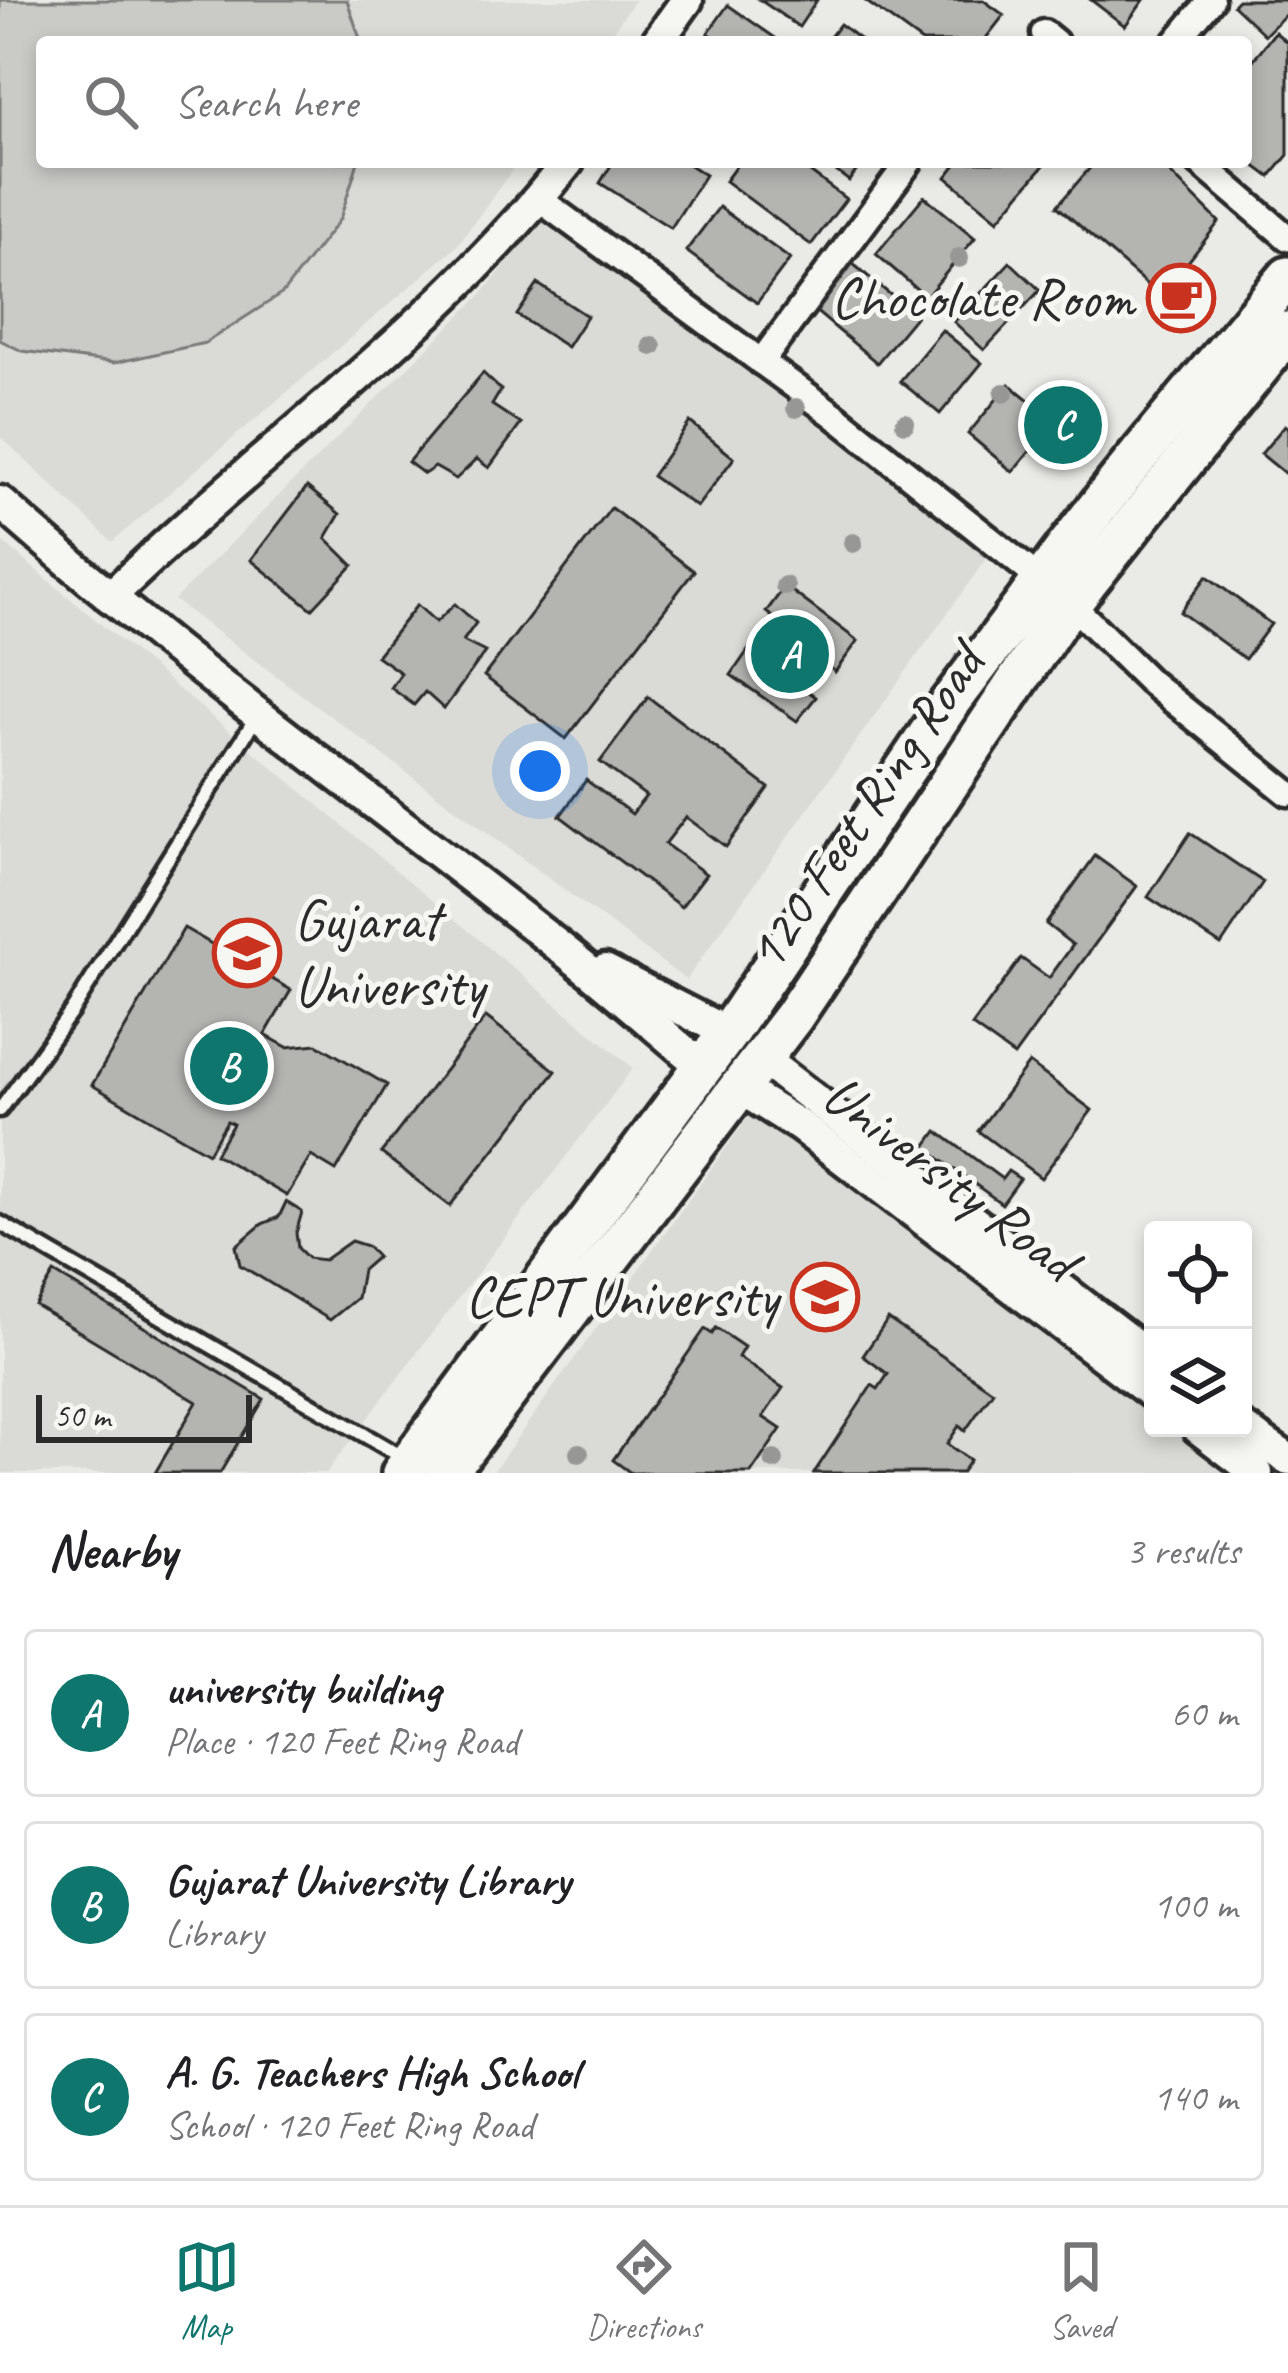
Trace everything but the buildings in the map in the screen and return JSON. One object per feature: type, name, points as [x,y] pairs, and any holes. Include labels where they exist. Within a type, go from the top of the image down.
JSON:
[{"type":"main road","name":"120 Feet Ring Road","points":[[420,1469],[602,1263],[751,1074],[1057,592],[1288,277]]},
{"type":"main road","name":"120 Feet Ring Road","points":[[703,1067],[949,704],[1057,592],[1288,332]]},
{"type":"main road","points":[[728,1033],[751,1074]]},
{"type":"main road","points":[[420,1469],[596,1207],[703,1067],[751,1074]]},
{"type":"street","points":[[661,36],[687,0]]},
{"type":"street","points":[[1181,36],[1211,0]]},
{"type":"street","points":[[110,598],[167,542],[445,299],[563,168]]},
{"type":"street","points":[[761,362],[906,168]]},
{"type":"street","points":[[1205,168],[1288,238]]},
{"type":"street","points":[[539,199],[834,415],[1057,592],[1150,682],[1288,793]]},
{"type":"street","points":[[0,502],[110,598],[557,945],[703,1067]]},
{"type":"street","points":[[557,945],[728,1033]]},
{"type":"street","name":"University Road","points":[[751,1074],[1144,1353]]},
{"type":"street","name":"University Road","points":[[751,1074],[817,1139],[1144,1387]]},
{"type":"street","points":[[1252,1434],[1288,1460]]},
{"type":"street","points":[[1210,1437],[1257,1473]]},
{"type":"lane","points":[[0,1110],[72,1011],[257,715]]},
{"type":"lane","points":[[0,1223],[420,1469]]},
{"type":"shaded area","points":[[0,0],[635,0],[609,36],[36,36],[36,168],[514,168],[456,247],[112,542],[0,436]]},
{"type":"shaded area","points":[[0,0],[347,0],[359,36],[36,36],[36,168],[356,168],[340,219],[283,293],[205,343],[114,363],[22,351],[0,340]]},
{"type":"shaded area","name":"Gujarat University","points":[[545,217],[989,555],[686,980],[174,600],[480,296]]},
{"type":"shaded area","name":"Gujarat University","points":[[0,540],[633,1068],[326,1473],[0,1473]]},
{"type":"shaded area","name":"CEPT University","points":[[752,1112],[1144,1405],[1144,1437],[1187,1437],[1235,1473],[492,1473]]},
{"type":"place","name":"Chocolate Room","points":[[1181,298]]},
{"type":"place","name":"A. G. Teachers High School","points":[[1063,425]]},
{"type":"place","name":"university building","points":[[790,654]]},
{"type":"place","name":"Gujarat University","points":[[247,953]]},
{"type":"place","name":"Gujarat University Library","points":[[229,1066]]},
{"type":"place","name":"CEPT University","points":[[825,1297]]}]
